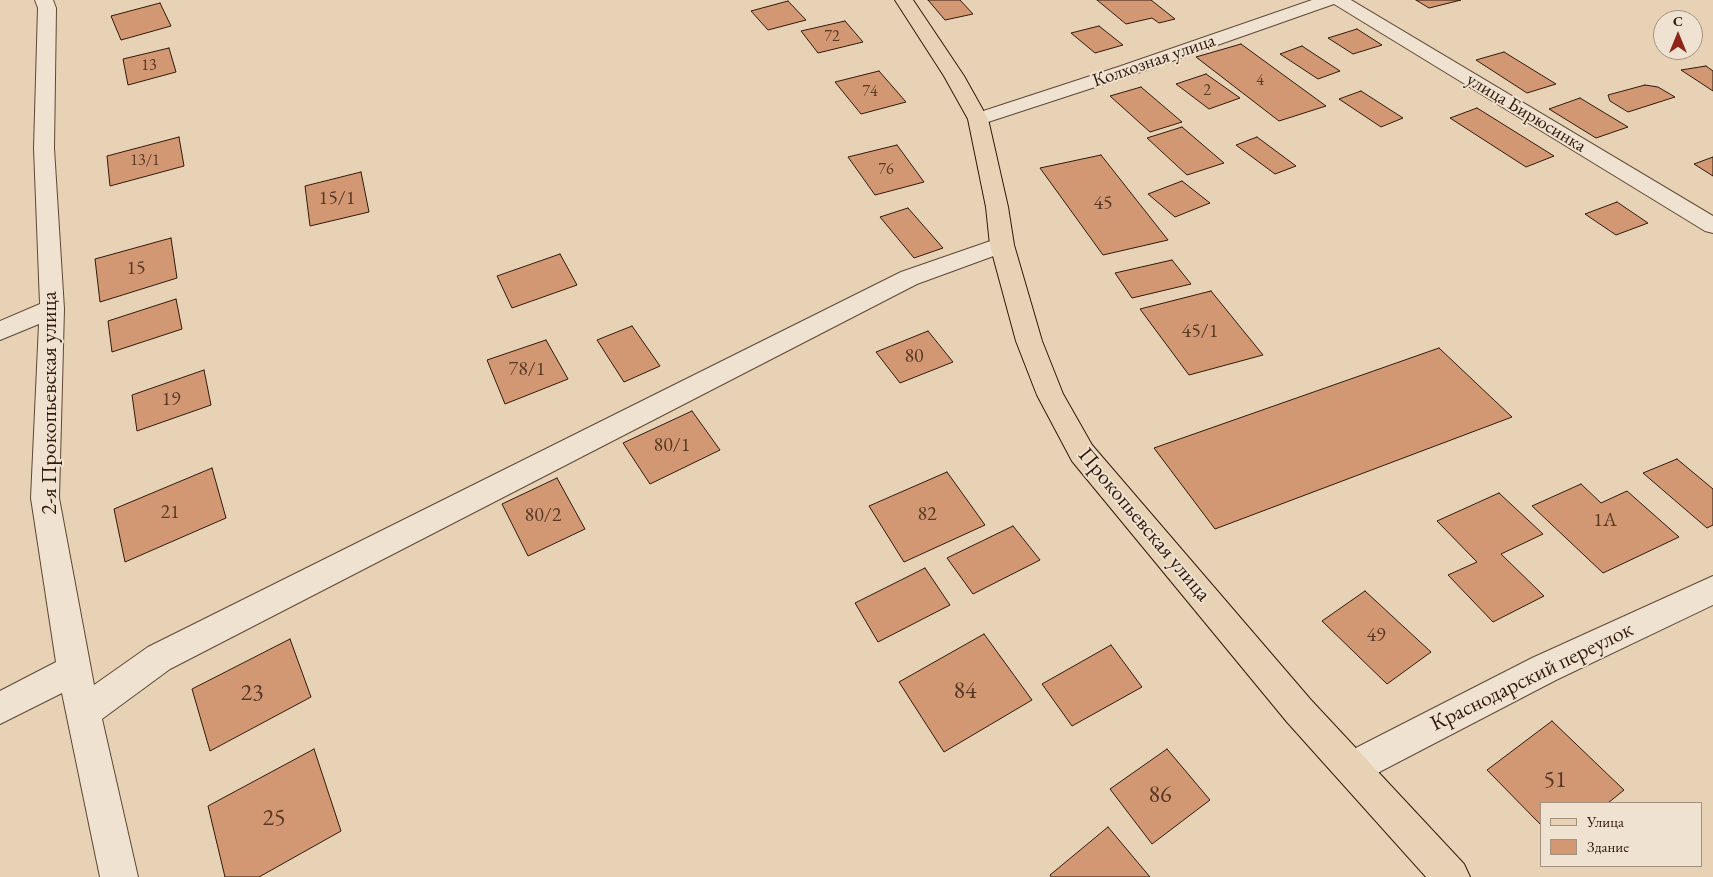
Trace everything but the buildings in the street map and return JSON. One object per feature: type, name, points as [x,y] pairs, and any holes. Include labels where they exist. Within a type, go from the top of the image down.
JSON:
[{"type":"main road","name":"Прокопьевская улица","points":[[904,0],[954,76],[978,119],[997,207],[1002,245],[1029,341],[1050,395],[1082,454],[1299,710],[1451,877]]},
{"type":"street","name":"2-я Прокопьевская улица","points":[[44,0],[47,8],[44,148],[52,309],[45,498],[74,670],[119,877]]},
{"type":"street","name":"Колхозная улица","points":[[978,119],[1128,70],[1329,0]]},
{"type":"street","name":"улица Бирюсинка","points":[[1339,0],[1713,226]]},
{"type":"street","points":[[83,712],[159,658],[909,278],[1002,245]]},
{"type":"street","points":[[0,331],[52,309]]},
{"type":"street","name":"Краснодарский переулок","points":[[1352,768],[1544,668],[1713,590]]},
{"type":"street","points":[[0,708],[74,670]]}]
